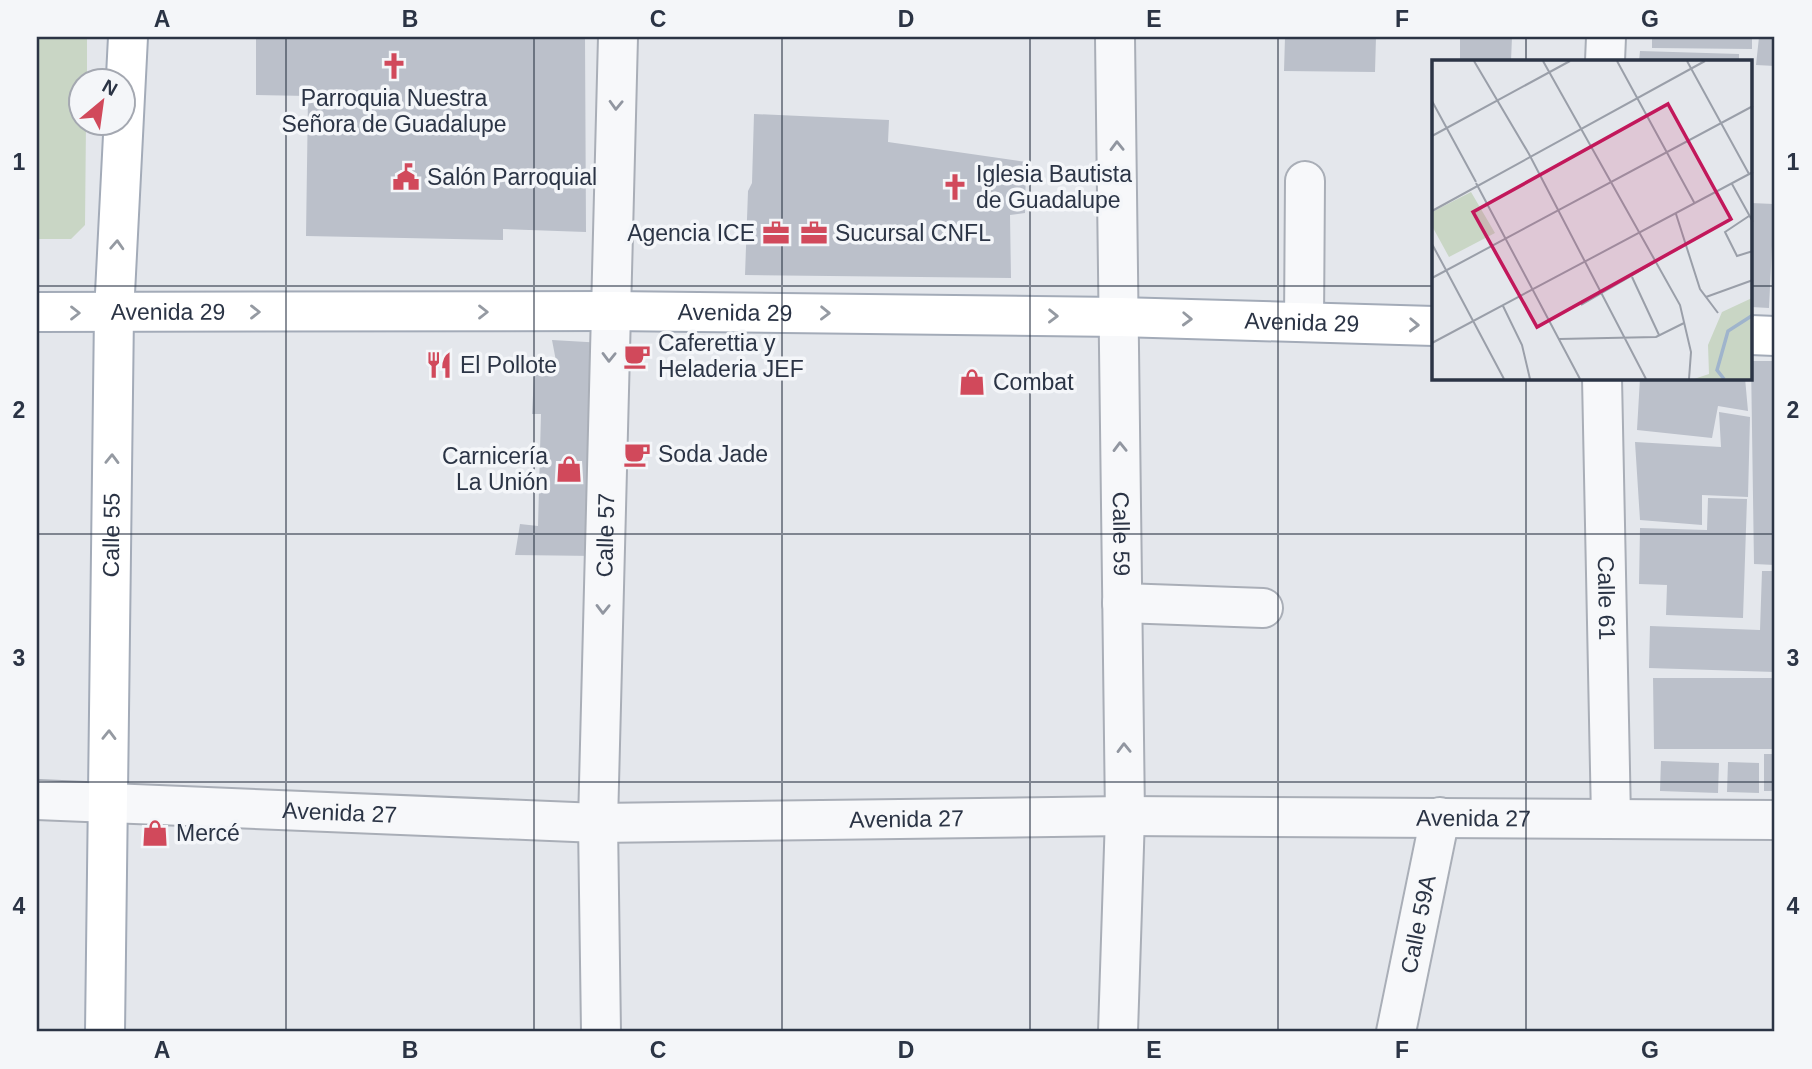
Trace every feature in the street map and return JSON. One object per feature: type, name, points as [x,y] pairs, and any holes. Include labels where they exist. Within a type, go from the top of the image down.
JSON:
[{"type":"main road","name":"Calle 55","points":[[105,1032],[114,313],[128,37]]},
{"type":"main road","name":"Avenida 29","points":[[37,312],[610,311],[1118,317],[1432,326]]},
{"type":"main road","points":[[1752,335],[1775,336]]},
{"type":"street","name":"Calle 57","points":[[601,1032],[598,823],[618,37]]},
{"type":"street","name":"Calle 59","points":[[1115,37],[1125,816],[1118,1032]]},
{"type":"street","points":[[1605,60],[1606,37]]},
{"type":"street","points":[[1304,322],[1305,181]]},
{"type":"street","name":"Calle 61","points":[[1602,380],[1611,818]]},
{"type":"street","points":[[1122,603],[1263,608]]},
{"type":"street","name":"Avenida 27","points":[[37,800],[598,823],[1125,816],[1775,820]]},
{"type":"street","name":"Calle 59A","points":[[1396,1032],[1440,817]]},
{"type":"green space","points":[[37,37],[87,37],[87,66],[66,66],[66,136],[86,136],[85,225],[71,239],[37,239]]},
{"type":"building","points":[[256,37],[585,37],[586,232],[503,229],[503,240],[306,236],[308,96],[256,95]]},
{"type":"building","points":[[1285,37],[1376,37],[1375,72],[1284,71]]},
{"type":"building","points":[[1460,37],[1512,37],[1511,60],[1460,60]]},
{"type":"building","points":[[1652,37],[1752,37],[1752,49],[1652,48]]},
{"type":"building","points":[[1759,37],[1775,37],[1775,66],[1756,65]]},
{"type":"building","points":[[1640,51],[1739,54],[1739,60],[1639,60]]},
{"type":"building","points":[[754,114],[889,120],[888,142],[1026,162],[1025,213],[1010,215],[1011,278],[745,275]]},
{"type":"building","points":[[1752,203],[1774,204],[1769,308],[1752,307]]},
{"type":"building","name":"Carnicería La Unión","points":[[552,340],[604,343],[596,556],[515,555],[520,524],[538,526],[541,414],[532,414],[535,358],[556,361]]},
{"type":"building","points":[[1752,361],[1775,361],[1775,565],[1754,564]]},
{"type":"building","points":[[1640,380],[1745,380],[1748,411],[1718,406],[1712,438],[1637,430]]},
{"type":"building","points":[[1719,412],[1750,417],[1748,497],[1702,495],[1702,525],[1640,520],[1635,442],[1721,447]]},
{"type":"building","points":[[1708,498],[1747,499],[1743,618],[1666,615],[1667,585],[1639,584],[1640,528],[1707,530]]},
{"type":"building","points":[[1762,571],[1775,571],[1775,672],[1649,668],[1650,626],[1760,630]]},
{"type":"building","points":[[1653,678],[1775,678],[1775,749],[1654,749]]},
{"type":"building","points":[[1764,754],[1775,754],[1775,791],[1764,791]]},
{"type":"building","points":[[1661,761],[1719,763],[1718,793],[1660,791]]},
{"type":"building","points":[[1728,762],[1759,763],[1759,793],[1727,792]]},
{"type":"building","name":"Mercé","points":[[147,826],[163,826],[163,841],[147,841]]},
{"type":"place","name":"Parroquia Nuestra Señora de Guadalupe","points":[[394,66]]},
{"type":"place","name":"Salón Parroquial","points":[[406,177]]},
{"type":"place","name":"Iglesia Bautista de Guadalupe","points":[[955,187]]},
{"type":"place","name":"Agencia ICE","points":[[776,233]]},
{"type":"place","name":"Sucursal CNFL","points":[[814,233]]},
{"type":"place","name":"Caferettia y Heladeria JEF","points":[[637,356]]},
{"type":"place","name":"El Pollote","points":[[439,365]]},
{"type":"place","name":"Combat","points":[[972,382]]},
{"type":"place","name":"Soda Jade","points":[[637,454]]},
{"type":"place","name":"Carnicería La Unión","points":[[569,469]]},
{"type":"place","name":"Mercé","points":[[155,833]]}]
